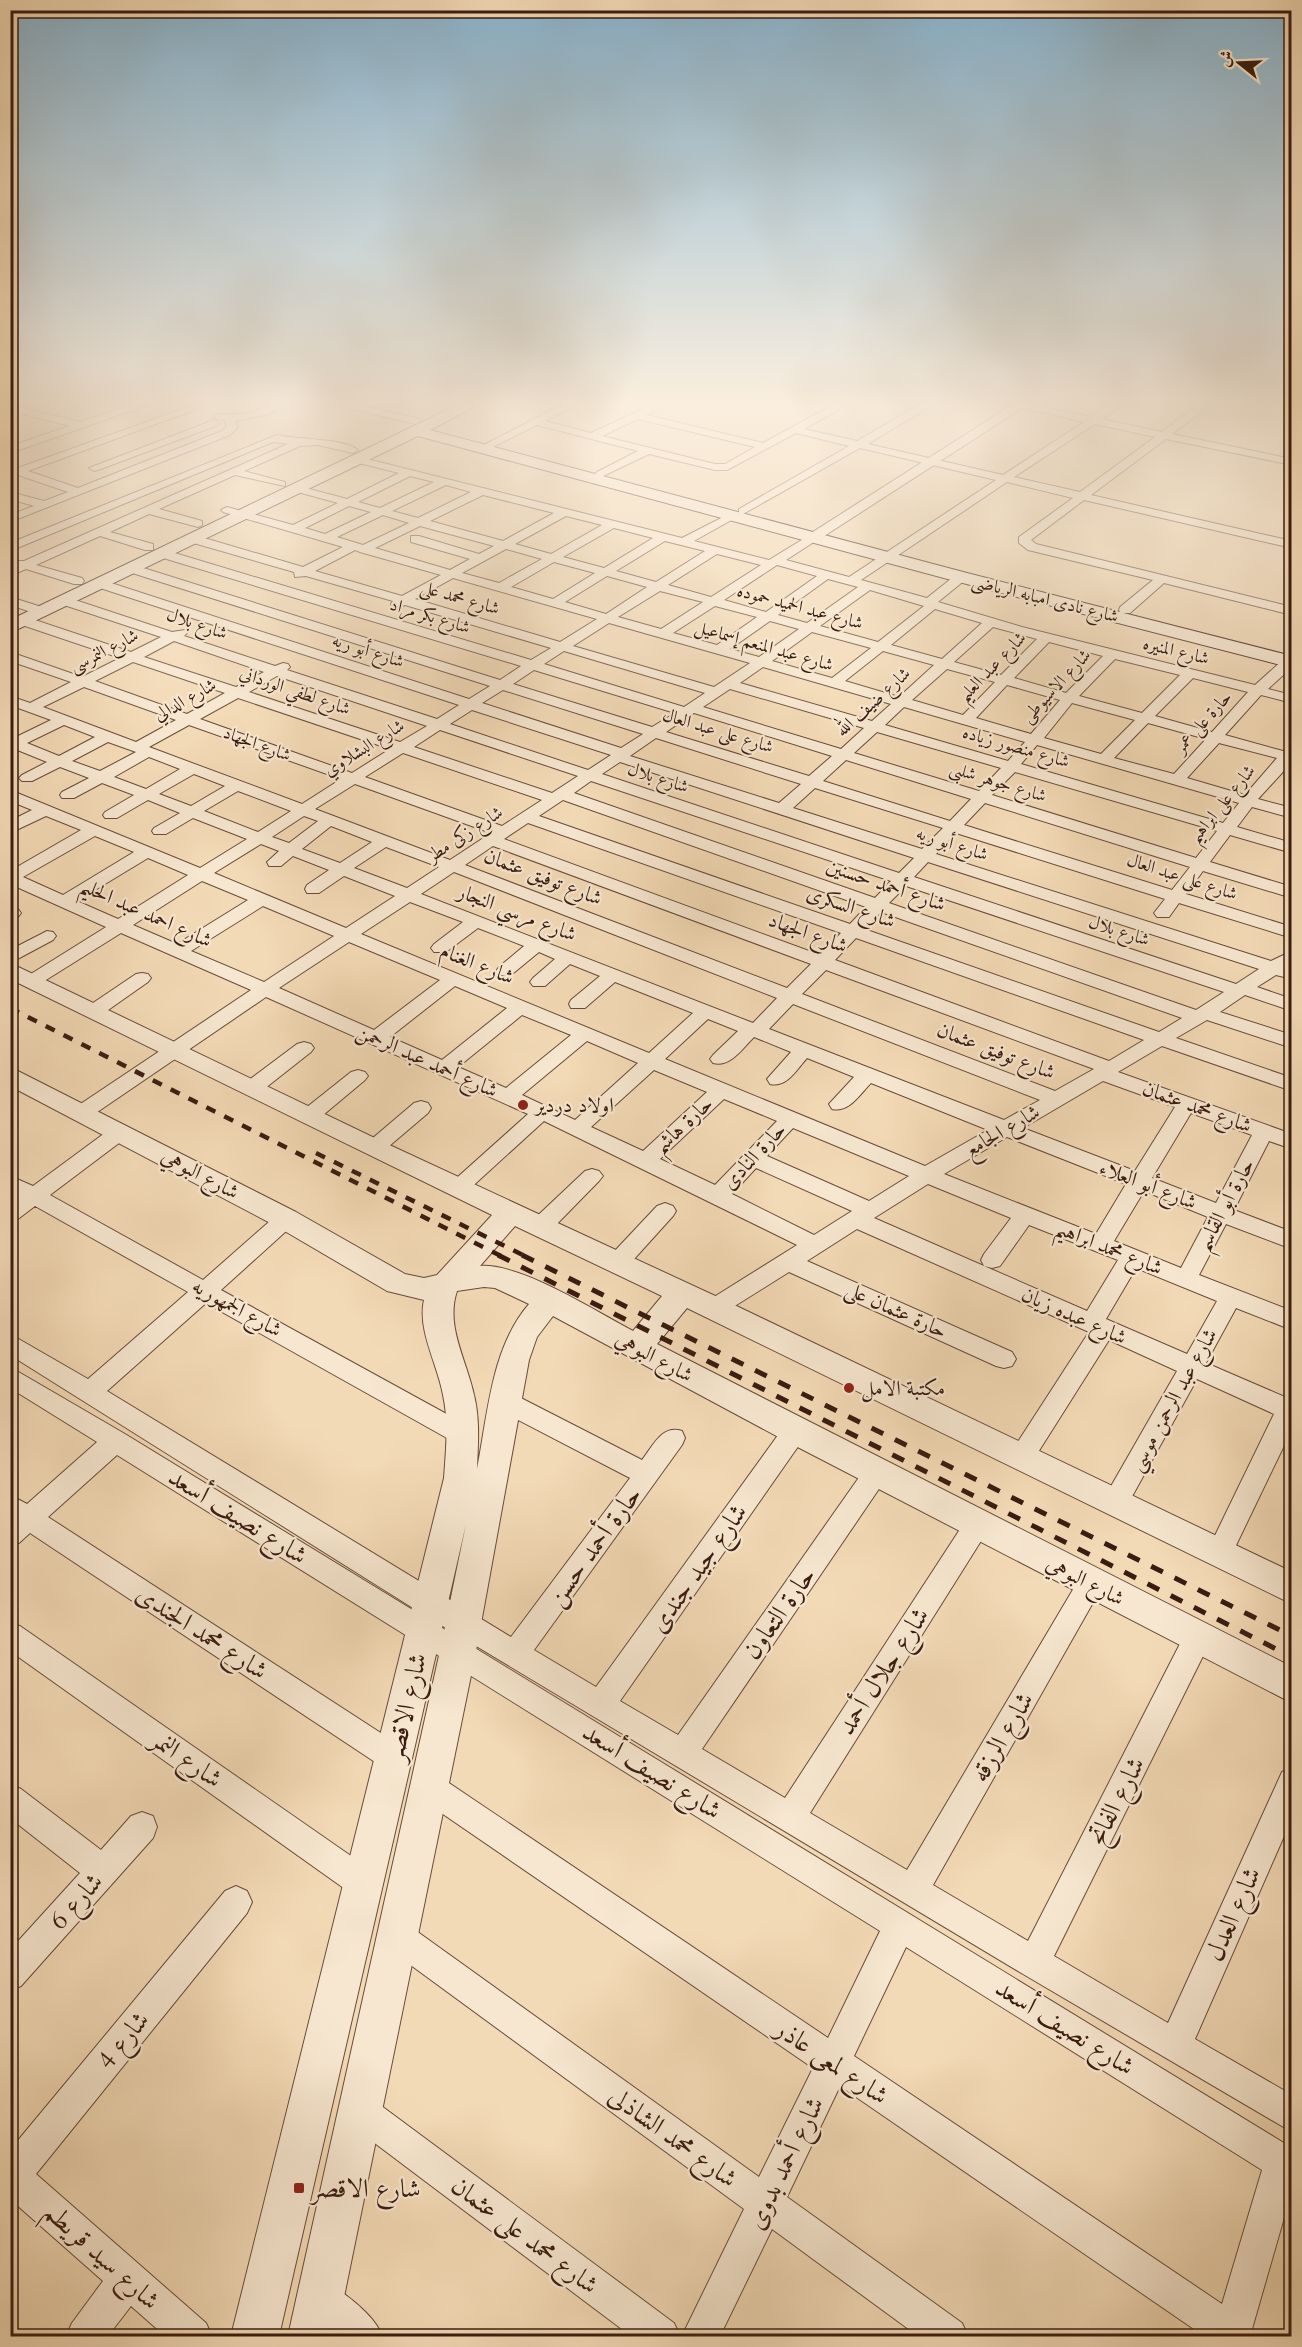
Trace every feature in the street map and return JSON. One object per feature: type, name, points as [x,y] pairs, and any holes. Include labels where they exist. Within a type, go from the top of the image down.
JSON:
[{"type":"main road","points":[[196,531],[226,511]]},
{"type":"main road","points":[[16,614],[78,581],[157,550],[196,531],[254,511]]},
{"type":"main road","name":"شارع نادى امبابه الرياضى","points":[[728,511],[892,554],[1125,610],[1291,659]]},
{"type":"main road","name":"شارع نادى امبابه الرياضى","points":[[728,511],[737,513]]},
{"type":"main road","points":[[16,614],[43,612],[133,569],[157,550]]},
{"type":"main road","name":"شارع نادى امبابه الرياضى","points":[[892,554],[961,577],[1291,659]]},
{"type":"street","points":[[10,519],[31,511]]},
{"type":"street","name":"شارع المنيره","points":[[10,548],[100,511]]},
{"type":"street","points":[[10,572],[147,511]]},
{"type":"street","name":"شارع محمد على","points":[[149,511],[196,531],[304,571],[562,647],[723,688]]},
{"type":"street","name":"شارع عبد المنعم إسماعيل","points":[[229,511],[1292,813]]},
{"type":"street","points":[[294,529],[331,511]]},
{"type":"street","name":"شارع عبد الحميد حموده","points":[[377,511],[1215,738],[1290,755]]},
{"type":"street","points":[[326,538],[385,511]]},
{"type":"street","name":"شارع النمرسى","points":[[19,706],[82,682],[304,571],[443,511]]},
{"type":"street","name":"شارع المنيره","points":[[566,511],[859,583],[1045,638],[1292,699]]},
{"type":"street","name":"شارع الدالي","points":[[68,795],[102,777],[187,720],[566,511]]},
{"type":"street","points":[[685,541],[741,511]]},
{"type":"street","points":[[661,635],[854,511]]},
{"type":"street","points":[[892,554],[959,511]]},
{"type":"street","points":[[1061,511],[1025,537],[1023,540],[1025,544],[1292,611]]},
{"type":"street","points":[[1143,511],[1292,545]]},
{"type":"street","points":[[500,588],[614,523]]},
{"type":"street","name":"شارع بكر مراد","points":[[99,532],[273,587],[690,710]]},
{"type":"street","points":[[553,604],[665,536]]},
{"type":"street","points":[[415,539],[480,558]]},
{"type":"street","name":"شارع البشلاوي","points":[[21,975],[119,926],[717,549]]},
{"type":"street","name":"شارع زكى مطر","points":[[83,1112],[348,934],[760,663],[809,628],[892,554]]},
{"type":"street","points":[[10,561],[78,581]]},
{"type":"street","name":"شارع على عبد العال","points":[[133,569],[1292,933]]},
{"type":"street","points":[[718,651],[826,575]]},
{"type":"street","points":[[833,684],[929,609],[933,599],[961,577]]},
{"type":"street","points":[[1125,610],[1162,579]]},
{"type":"street","name":"شارع أبو ريه","points":[[101,584],[807,818],[1282,971]]},
{"type":"street","name":"شارع بلال","points":[[66,601],[781,840],[1292,1005]]},
{"type":"street","name":"شارع لطفي الورداني","points":[[16,614],[132,657],[402,748],[558,797]]},
{"type":"street","name":"شارع ضيف الله","points":[[782,809],[990,623]]},
{"type":"street","name":"شارع عبد العليم","points":[[965,721],[1045,638]]},
{"type":"street","name":"شارع الاسيوطى","points":[[754,1030],[823,963],[955,826],[1012,766],[1069,698],[1112,654]]},
{"type":"street","name":"شارع الجهاد","points":[[10,657],[353,778],[823,963],[1106,1070]]},
{"type":"street","name":"حارة على عمر","points":[[1176,781],[1258,690],[1291,659]]},
{"type":"street","points":[[1102,760],[1190,673]]},
{"type":"street","name":"شارع منصور زياده","points":[[723,688],[874,726],[1292,848]]},
{"type":"street","name":"شارع توفيق عثمان","points":[[19,706],[63,720],[452,866],[1057,1099]]},
{"type":"street","name":"شارع جوهر شلبى","points":[[690,710],[843,754],[1292,893]]},
{"type":"street","points":[[12,744],[63,720]]},
{"type":"street","points":[[27,778],[106,736]]},
{"type":"street","name":"شارع مرسي النجار","points":[[12,744],[476,921],[1005,1129]]},
{"type":"street","name":"شارع على ابراهيم","points":[[1163,913],[1248,801],[1290,755]]},
{"type":"street","points":[[111,815],[192,769]]},
{"type":"street","points":[[160,831],[237,785]]},
{"type":"street","name":"شارع الغنام","points":[[10,795],[927,1175]]},
{"type":"street","name":"شارع أحمد حسنين","points":[[558,797],[1201,1015],[1292,1042]]},
{"type":"street","points":[[10,828],[46,809]]},
{"type":"street","name":"شارع السكرى","points":[[527,817],[1292,1085]]},
{"type":"street","points":[[754,863],[807,818]]},
{"type":"street","points":[[275,861],[329,820]]},
{"type":"street","points":[[10,878],[95,830]]},
{"type":"street","points":[[313,889],[384,841]]},
{"type":"street","points":[[64,902],[148,851]]},
{"type":"street","name":"شارع احمد عبد الحليم","points":[[10,878],[264,990]]},
{"type":"street","points":[[960,934],[1013,884]]},
{"type":"street","points":[[177,952],[262,899]]},
{"type":"street","points":[[440,948],[476,921]]},
{"type":"street","points":[[10,958],[47,936]]},
{"type":"street","points":[[505,971],[536,945]]},
{"type":"street","name":"شارع الجامع","points":[[714,1308],[927,1175],[1240,990],[1282,971],[1292,956]]},
{"type":"street","points":[[539,982],[568,957]]},
{"type":"street","points":[[21,975],[374,1148],[714,1308],[1292,1589]]},
{"type":"street","points":[[578,1004],[613,975]]},
{"type":"street","points":[[94,1011],[142,978]]},
{"type":"street","points":[[375,1039],[454,978]]},
{"type":"street","name":"شارع أحمد عبد الرحمن","points":[[264,990],[508,1097],[718,1195],[816,1245]]},
{"type":"street","points":[[443,1069],[521,1006]]},
{"type":"street","points":[[577,1129],[706,1011]]},
{"type":"street","points":[[720,1059],[754,1030]]},
{"type":"street","points":[[508,1097],[585,1033]]},
{"type":"street","points":[[252,1088],[304,1048]]},
{"type":"street","points":[[777,1078],[804,1050]]},
{"type":"street","name":"شارع محمد عثمان","points":[[1106,1070],[1188,1104],[1292,1142]]},
{"type":"street","name":"شارع البوهي","points":[[10,1075],[286,1219],[397,1283],[424,1289],[444,1286],[470,1277],[497,1277],[510,1281],[1090,1584],[1292,1686]]},
{"type":"street","points":[[839,1104],[867,1075]]},
{"type":"street","points":[[309,1116],[358,1076]]},
{"type":"street","name":"حارة هاشم","points":[[645,1161],[722,1089]]},
{"type":"street","points":[[1100,1245],[1188,1104]]},
{"type":"street","points":[[374,1148],[421,1108]]},
{"type":"street","points":[[458,1188],[541,1113]]},
{"type":"street","name":"حارة النادى","points":[[718,1195],[791,1118]]},
{"type":"street","name":"شارع أبو العلاء","points":[[1005,1129],[1292,1240]]},
{"type":"street","points":[[10,1214],[120,1132]]},
{"type":"street","name":"حارة أبو القاسم","points":[[1186,1279],[1264,1132]]},
{"type":"street","name":"شارع عبده زيان","points":[[753,1158],[865,1215],[1098,1326],[1290,1410]]},
{"type":"street","name":"شارع محمد ابراهيم","points":[[927,1175],[1231,1297],[1289,1314]]},
{"type":"street","points":[[541,1226],[592,1176]]},
{"type":"street","name":"شارع الجمهوريه","points":[[10,1183],[463,1436]]},
{"type":"street","points":[[618,1262],[665,1211]]},
{"type":"street","points":[[444,1286],[511,1213]]},
{"type":"street","points":[[992,1260],[1025,1215]]},
{"type":"street","points":[[89,1393],[286,1219]]},
{"type":"street","points":[[1021,1458],[1098,1326],[1131,1257]]},
{"type":"street","name":"حارة عثمان على","points":[[789,1262],[1004,1359]]},
{"type":"street","name":"شارع الاقصر","points":[[255,2337],[460,1478],[463,1436],[459,1395],[438,1321],[438,1303],[444,1286]]},
{"type":"street","points":[[636,1347],[682,1293]]},
{"type":"street","name":"شارع عبد الرحمن موسي","points":[[1115,1503],[1231,1297]]},
{"type":"street","name":"شارع الاقصر","points":[[312,2337],[429,1787],[514,1360],[530,1322],[550,1301]]},
{"type":"street","name":"شارع نصيف أسعد","points":[[10,1343],[427,1617]]},
{"type":"street","name":"شارع نصيف أسعد","points":[[10,1376],[116,1441],[460,1637],[900,1924],[1287,2165]]},
{"type":"street","points":[[506,1402],[646,1474]]},
{"type":"street","points":[[1219,1554],[1290,1410]]},
{"type":"street","name":"شارع جيد جندى","points":[[600,1705],[795,1431]]},
{"type":"street","name":"حارة أحمد حسن","points":[[515,1654],[673,1438]]},
{"type":"street","points":[[17,1520],[116,1441]]},
{"type":"street","name":"حارة التعاون","points":[[682,1754],[876,1473]]},
{"type":"street","name":"شارع محمد الجندى","points":[[17,1520],[394,1758]]},
{"type":"street","name":"شارع جلال أحمد","points":[[790,1817],[977,1525]]},
{"type":"street","name":"شارع الرزقه","points":[[913,1890],[1090,1584]]},
{"type":"street","name":"شارع النمر","points":[[10,1635],[363,1883]]},
{"type":"street","name":"شارع نصيف أسعد","points":[[460,1637],[515,1654],[1292,2115]]},
{"type":"street","name":"شارع الفاتح","points":[[1034,1963],[1197,1639]]},
{"type":"street","name":"شارع العدل","points":[[1175,2046],[1292,1782]]},
{"type":"street","name":"شارع لمعى عاذر","points":[[429,1787],[1233,2336]]},
{"type":"street","points":[[10,1799],[103,1871]]},
{"type":"street","name":"شارع 6","points":[[10,1975],[142,1827]]},
{"type":"street","name":"شارع 4","points":[[11,2176],[236,1902]]},
{"type":"street","name":"شارع أحمد بدوى","points":[[701,2337],[900,1924]]},
{"type":"street","name":"شارع محمد الشاذلى","points":[[397,1936],[949,2337]]},
{"type":"street","name":"شارع محمد على عثمان","points":[[360,2111],[661,2337]]},
{"type":"street","points":[[1233,2336],[1287,2165]]},
{"type":"street","name":"شارع سيد قريطم","points":[[11,2176],[193,2337]]},
{"type":"street","points":[[85,2337],[128,2279]]},
{"type":"street","points":[[320,2299],[363,2337]]},
{"type":"railway","points":[[10,1008],[501,1256]]},
{"type":"railway","points":[[316,1153],[525,1256]]},
{"type":"railway","points":[[498,1255],[1292,1657]]},
{"type":"railway","points":[[522,1255],[1292,1636]]},
{"type":"place","name":"اولاد دردير","points":[[523,1105]]},
{"type":"place","name":"مكتبة الامل","points":[[849,1388]]},
{"type":"place","name":"شارع الاقصر","points":[[299,2188]]}]
